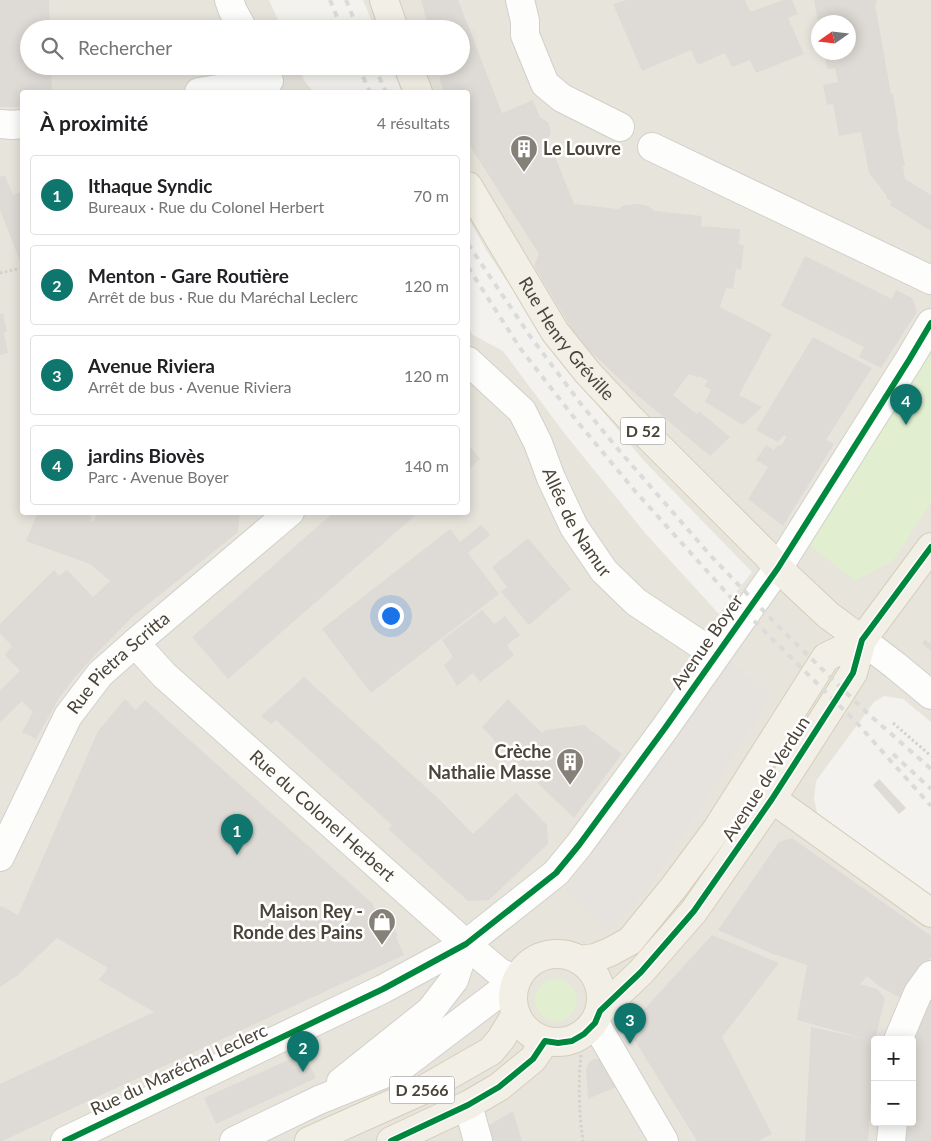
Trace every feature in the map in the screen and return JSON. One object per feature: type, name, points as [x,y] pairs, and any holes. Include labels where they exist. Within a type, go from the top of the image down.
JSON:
[{"type":"main road","points":[[384,0],[391,20]]},
{"type":"main road","points":[[411,75],[417,90]]},
{"type":"main road","name":"Rue Henry Gréville","points":[[470,189],[555,332],[588,373],[778,568],[828,615],[862,640]]},
{"type":"main road","name":"Avenue de Verdun","points":[[593,1022],[641,972],[694,912],[772,799],[853,673],[862,640],[931,547]]},
{"type":"main road","name":"Avenue de Verdun","points":[[580,960],[595,958],[630,941],[674,887],[717,829],[826,656],[862,640]]},
{"type":"main road","points":[[747,782],[931,913]]},
{"type":"main road","points":[[551,954],[566,955],[580,960],[592,970],[599,982],[602,996],[593,1022],[572,1040],[565,1042],[545,1041],[532,1036],[516,1014],[513,992],[516,980],[524,968],[537,959],[551,954]]},
{"type":"main road","name":"D 2566","points":[[309,1141],[422,1090],[491,1051],[501,1039],[516,1014]]},
{"type":"main road","name":"D 2566","points":[[391,1141],[468,1105],[499,1087],[532,1059],[545,1041]]},
{"type":"street","points":[[229,0],[238,20]]},
{"type":"street","points":[[520,0],[526,21],[525,35],[545,84],[562,98],[620,127]]},
{"type":"street","points":[[210,90],[268,80]]},
{"type":"street","points":[[0,124],[20,124]]},
{"type":"street","points":[[652,147],[931,280]]},
{"type":"street","name":"Avenue Boyer","points":[[466,944],[556,873],[573,852],[659,736],[778,568],[931,324]]},
{"type":"street","name":"Allée de Namur","points":[[470,363],[522,410],[574,527],[604,571],[636,602],[716,655]]},
{"type":"street","name":"Rue Pietra Scritta","points":[[0,857],[68,716],[100,674],[286,515]]},
{"type":"street","points":[[893,598],[931,567]]},
{"type":"street","points":[[862,640],[931,695]]},
{"type":"street","name":"Rue du Colonel Herbert","points":[[135,643],[164,675],[466,944],[499,972],[516,980]]},
{"type":"street","points":[[319,1100],[430,1011],[454,980],[466,944]]},
{"type":"street","name":"Rue du Maréchal Leclerc","points":[[65,1141],[383,989],[466,944]]},
{"type":"street","points":[[900,1036],[918,993],[931,975]]},
{"type":"street","points":[[234,1141],[319,1100],[401,1067],[516,980]]},
{"type":"street","points":[[593,1022],[664,1141]]},
{"type":"street","points":[[468,1105],[478,1141]]},
{"type":"street","points":[[891,1141],[893,1126]]},
{"type":"path","points":[[0,273],[20,268]]},
{"type":"path","points":[[893,723],[931,756]]},
{"type":"path","points":[[583,1141],[580,1068],[593,1022]]},
{"type":"shaded area","points":[[0,0],[269,0],[278,20],[20,20],[20,75],[302,75],[312,90],[20,90],[20,515],[470,515],[470,330],[473,335],[503,351],[565,434],[646,534],[719,614],[752,572],[644,461],[560,360],[486,250],[470,221],[470,90],[402,90],[395,75],[470,75],[470,20],[371,20],[363,0],[931,0],[931,722],[903,699],[884,696],[874,702],[816,781],[814,799],[817,813],[828,827],[931,902],[931,1141],[0,1141]]},
{"type":"shaded area","points":[[729,660],[772,696],[650,887],[608,932],[566,890]]},
{"type":"green space","points":[[931,347],[931,503],[893,561],[855,581],[806,542]]},
{"type":"green space","points":[[552,979],[560,979],[571,985],[577,1000],[571,1015],[560,1021],[552,1021],[541,1015],[535,1004],[535,996],[541,985]]},
{"type":"building","points":[[0,0],[49,0],[50,20],[20,20],[20,75],[51,75],[52,90],[20,90],[20,107],[0,107]]},
{"type":"building","name":"Le Louvre","points":[[421,0],[458,0],[466,20],[427,20]]},
{"type":"building","points":[[626,0],[745,0],[750,12],[783,0],[792,0],[798,14],[788,18],[804,54],[756,73],[750,60],[732,67],[725,53],[698,65],[691,50],[642,71],[613,4]]},
{"type":"building","points":[[814,0],[876,0],[877,3],[875,4],[905,166],[903,166],[905,179],[931,195],[931,231],[890,205],[892,202],[886,198],[887,196],[869,173],[861,132],[839,136],[833,104],[827,105],[823,85],[838,82],[835,68],[827,69],[825,60],[856,60],[856,15],[817,15]]},
{"type":"building","name":"Le Louvre","points":[[470,31],[502,113],[533,100],[540,117],[548,122],[551,133],[548,139],[574,204],[618,209],[625,205],[639,204],[648,206],[655,211],[702,216],[701,226],[740,229],[739,244],[744,245],[741,270],[736,269],[733,289],[726,288],[720,307],[772,334],[739,395],[762,407],[743,425],[705,402],[711,390],[704,386],[708,381],[699,376],[699,378],[689,374],[673,395],[697,414],[699,411],[730,437],[710,456],[636,394],[579,341],[534,266],[539,254],[470,146],[470,90],[443,90],[439,77],[470,75]]},
{"type":"building","points":[[5,175],[13,195],[20,192],[20,261],[0,210],[0,177]]},
{"type":"building","points":[[805,256],[892,299],[896,290],[912,298],[917,312],[881,368],[859,357],[864,347],[781,306]]},
{"type":"building","points":[[3,313],[7,332],[4,332],[8,353],[0,355],[0,314]]},
{"type":"building","points":[[813,337],[872,368],[826,440],[834,444],[783,526],[748,499],[768,467],[756,460],[766,445],[774,450],[777,446],[782,445],[786,437],[784,435],[778,442],[756,430]]},
{"type":"building","points":[[470,446],[480,459],[470,468]]},
{"type":"building","points":[[37,515],[91,515],[92,523],[97,515],[240,515],[238,532],[131,618],[74,678],[58,700],[36,739],[22,732],[33,712],[22,701],[0,722],[0,690],[20,671],[5,655],[12,646],[0,633],[0,624],[54,570],[59,576],[67,570],[93,597],[110,581],[90,564],[26,541]]},
{"type":"building","points":[[331,515],[416,515],[228,679],[192,637]]},
{"type":"building","points":[[481,525],[490,535],[468,553],[499,594],[371,693],[322,629],[450,529],[460,542]]},
{"type":"building","points":[[528,538],[571,589],[529,625],[501,592],[507,587],[492,567]]},
{"type":"building","points":[[482,610],[494,624],[505,616],[520,635],[507,645],[514,655],[480,682],[473,673],[457,686],[444,665],[453,657],[442,640]]},
{"type":"building","points":[[925,640],[931,644],[931,651],[922,643]]},
{"type":"building","points":[[304,677],[440,800],[473,834],[516,793],[547,825],[548,844],[489,900],[468,901],[388,829],[392,825],[276,720],[271,724],[261,716]]},
{"type":"building","points":[[125,699],[136,710],[145,700],[372,903],[382,922],[390,919],[404,955],[0,1141],[0,1084],[154,1012],[99,980],[108,968],[57,938],[17,976],[0,987],[0,907],[18,915],[98,731]]},
{"type":"building","name":"Crèche Nathalie Masse","points":[[508,699],[542,733],[546,730],[584,725],[622,754],[574,818],[502,749],[482,727]]},
{"type":"building","points":[[879,779],[906,808],[899,814],[873,785]]},
{"type":"building","points":[[792,838],[931,936],[931,957],[902,999],[879,986],[867,976],[860,984],[877,989],[885,998],[876,1036],[871,1036],[871,1098],[868,1141],[805,1141],[811,1027],[866,1039],[797,1020],[807,965],[773,954],[718,930],[779,842]]},
{"type":"building","points":[[712,935],[779,963],[722,1037],[772,1134],[758,1141],[697,1141],[627,1028]]},
{"type":"building","points":[[931,998],[931,1141],[904,1141],[906,1126],[916,1126],[916,1026]]},
{"type":"building","points":[[304,1053],[316,1078],[216,1124],[204,1098]]},
{"type":"building","points":[[594,1059],[603,1059],[621,1085],[588,1099],[586,1070],[589,1062]]},
{"type":"building","points":[[513,1111],[522,1141],[484,1141],[481,1130]]},
{"type":"railway","points":[[330,0],[338,20]]},
{"type":"railway","points":[[346,0],[354,20]]},
{"type":"railway","points":[[362,75],[369,90]]},
{"type":"railway","points":[[378,75],[385,90]]},
{"type":"railway","points":[[470,247],[530,336],[581,404],[710,555],[779,627],[864,710],[931,769]]},
{"type":"railway","points":[[470,270],[520,348],[635,491],[733,600],[856,722],[931,806]]},
{"type":"railway","points":[[893,754],[931,789]]},
{"type":"cycle path","points":[[65,1141],[383,989],[466,944],[556,873],[579,845],[665,728],[778,568],[931,323]]},
{"type":"cycle path","points":[[391,1141],[468,1105],[499,1087],[533,1059],[545,1041],[558,1043],[572,1041],[584,1034],[595,1023],[600,1011],[641,972],[694,911],[772,799],[853,673],[862,640],[931,547]]},
{"type":"place","name":"Le Louvre","points":[[524,173]]},
{"type":"place","name":"jardins Biovès","points":[[906,425]]},
{"type":"place","name":"Crèche Nathalie Masse","points":[[570,786]]},
{"type":"place","name":"Ithaque Syndic","points":[[237,855]]},
{"type":"place","name":"Maison Rey - Ronde des Pains","points":[[382,946]]},
{"type":"place","name":"Avenue Riviera","points":[[630,1044]]},
{"type":"place","name":"Menton - Gare Routière","points":[[303,1072]]}]
